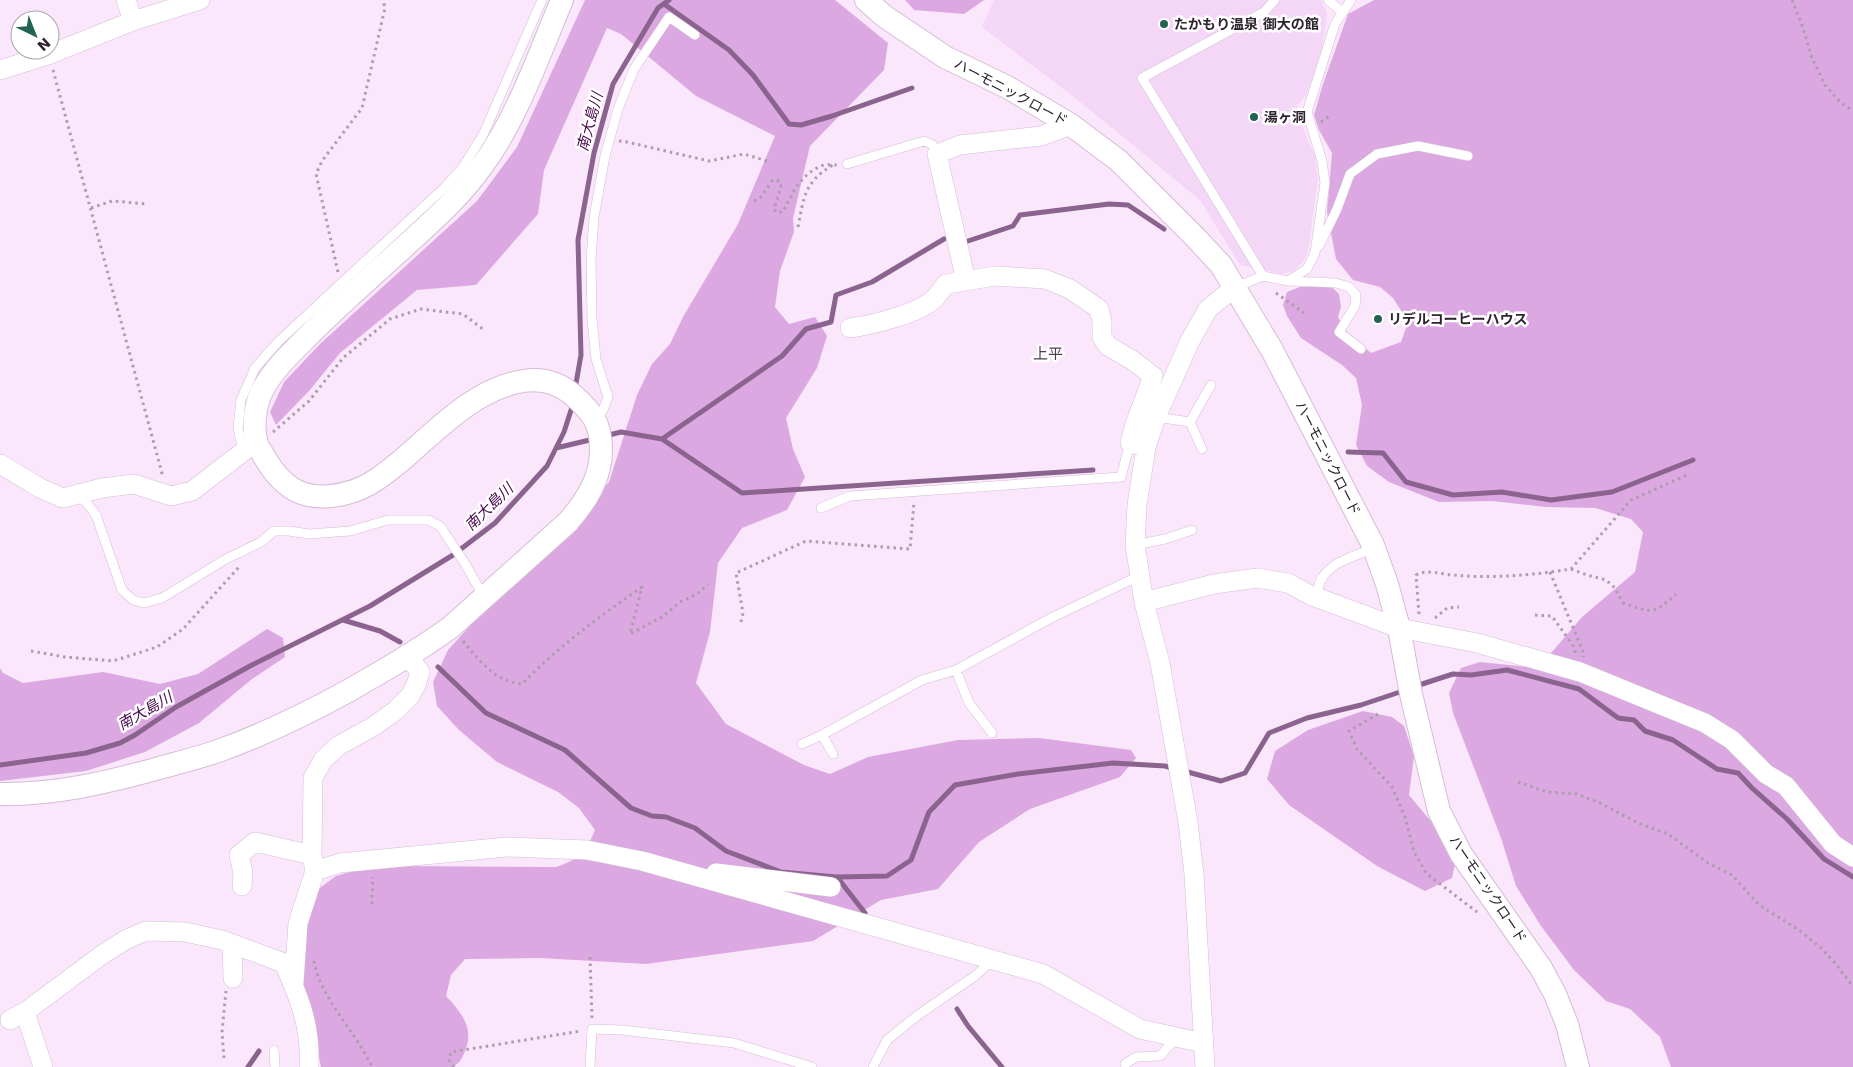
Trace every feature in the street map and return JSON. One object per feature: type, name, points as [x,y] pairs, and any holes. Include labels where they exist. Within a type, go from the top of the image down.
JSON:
[{"type":"street","points":[[126,0],[133,21]]},
{"type":"street","points":[[60,50],[133,21],[200,0]]},
{"type":"street","points":[[0,464],[40,488],[63,498],[102,488],[134,484],[166,496],[171,496],[192,491],[250,447],[254,416],[262,391],[284,360],[321,323],[439,214],[482,167],[510,122],[562,0]]},
{"type":"street","name":"ハーモニックロード","points":[[866,0],[884,16],[945,57],[1007,87],[1071,125],[1119,161],[1221,265],[1272,350],[1374,548],[1387,584],[1399,628],[1410,689],[1438,811],[1461,854],[1541,968],[1568,1024],[1578,1067]]},
{"type":"street","points":[[0,70],[32,60]]},
{"type":"street","points":[[966,281],[937,154],[960,145],[1041,136],[1071,125]]},
{"type":"street","points":[[850,328],[867,326],[914,312],[933,300],[946,284],[995,276],[1045,280],[1070,289],[1099,309],[1102,321],[1102,337],[1108,346],[1132,360],[1153,376],[1135,424],[1138,445],[1135,545],[1144,602],[1160,662],[1182,781],[1194,874],[1205,1067]]},
{"type":"street","points":[[1138,445],[1156,417],[1190,341],[1208,309],[1235,287]]},
{"type":"street","points":[[0,794],[55,791],[93,785],[216,752],[256,737],[305,714],[408,656],[451,627],[568,522],[592,490],[598,476],[601,458],[595,423],[567,390],[548,380],[514,382],[488,392],[458,412],[385,474],[364,487],[346,494],[318,497],[300,493],[281,482],[250,447]]},
{"type":"street","points":[[1144,602],[1214,584],[1256,578],[1288,583],[1318,598],[1399,628],[1477,644],[1580,672],[1705,724],[1732,740],[1766,774],[1786,786],[1833,844],[1853,857]]},
{"type":"street","points":[[294,986],[298,923],[313,863],[313,778],[323,760],[338,746],[396,711],[410,696],[420,672],[408,656]]},
{"type":"street","points":[[242,886],[243,873],[239,855],[255,842],[313,863],[340,863],[507,847],[587,850],[642,861],[1043,974],[1140,1029],[1204,1043]]},
{"type":"street","points":[[695,876],[720,873],[831,887]]},
{"type":"street","points":[[43,1067],[17,1016],[127,939],[146,932],[185,932],[228,937],[284,963],[305,1016],[310,1046],[309,1067]]},
{"type":"street","points":[[228,937],[230,980]]},
{"type":"lane","points":[[250,447],[238,428],[241,400],[255,368],[279,341],[444,188],[463,167],[482,135],[542,0]]},
{"type":"lane","points":[[1262,276],[1142,78],[1264,12],[1275,0]]},
{"type":"lane","points":[[1328,0],[1342,12]]},
{"type":"lane","points":[[1315,253],[1325,183],[1322,161],[1307,112],[1335,24],[1351,0]]},
{"type":"lane","points":[[595,423],[608,397],[596,359],[592,319],[591,260],[594,216],[609,141],[618,110],[634,69],[669,17],[696,35]]},
{"type":"lane","points":[[847,164],[924,141],[933,145],[937,154]]},
{"type":"lane","points":[[1288,281],[1307,269],[1338,209],[1350,174],[1377,154],[1418,146],[1468,156]]},
{"type":"lane","points":[[1235,287],[1249,283],[1262,276],[1288,281],[1336,283],[1349,287],[1356,295],[1356,306],[1339,332],[1361,349]]},
{"type":"lane","points":[[1190,422],[1211,386]]},
{"type":"lane","points":[[1156,417],[1190,422]]},
{"type":"lane","points":[[1190,422],[1202,449]]},
{"type":"lane","points":[[821,508],[850,496],[1121,477],[1138,445]]},
{"type":"lane","points":[[76,494],[96,514],[122,590],[133,600],[144,604],[162,598],[226,559],[261,542],[274,531],[309,534],[350,530],[388,520],[428,520],[440,526],[484,597]]},
{"type":"lane","points":[[1135,545],[1165,539],[1192,530]]},
{"type":"lane","points":[[1318,598],[1320,582],[1327,571],[1340,562],[1374,548]]},
{"type":"lane","points":[[802,744],[922,680],[956,670],[1051,618],[1139,576]]},
{"type":"lane","points":[[956,670],[969,703],[992,732]]},
{"type":"lane","points":[[822,735],[832,754]]},
{"type":"lane","points":[[873,1067],[887,1040],[918,1015],[975,976],[993,960]]},
{"type":"lane","points":[[590,1067],[592,1029],[622,1030],[734,1043],[812,1067]]},
{"type":"lane","points":[[1125,1064],[1136,1057],[1160,1056],[1177,1037]]},
{"type":"lane","points":[[274,1050],[275,1067]]},
{"type":"path","points":[[343,282],[337,271],[316,174],[322,161],[362,108],[385,8],[383,0]]},
{"type":"path","points":[[1792,0],[1812,58],[1825,85],[1841,102],[1853,111]]},
{"type":"path","points":[[49,60],[166,488],[166,496]]},
{"type":"path","points":[[609,141],[627,142],[709,161],[744,154],[767,161]]},
{"type":"path","points":[[754,201],[761,198],[772,181],[777,180],[780,182],[781,187],[774,209],[776,212],[783,212],[795,187],[805,176],[822,165],[847,164]]},
{"type":"path","points":[[798,227],[810,183],[820,172],[833,165]]},
{"type":"path","points":[[91,208],[112,201],[148,204]]},
{"type":"path","points":[[1276,293],[1304,313]]},
{"type":"path","points":[[250,447],[309,400],[343,358],[390,319],[421,309],[464,314],[484,330]]},
{"type":"path","points":[[1571,569],[1631,500],[1687,475]]},
{"type":"path","points":[[741,622],[743,613],[736,573],[806,540],[910,549],[915,491]]},
{"type":"path","points":[[31,651],[65,657],[113,661],[157,647],[183,629],[241,564]]},
{"type":"path","points":[[1421,632],[1416,576],[1423,571],[1464,576],[1550,572],[1571,569],[1606,580],[1615,588],[1623,603],[1646,611],[1661,608],[1676,594]]},
{"type":"path","points":[[1550,572],[1584,654],[1580,672]]},
{"type":"path","points":[[451,627],[483,665],[508,682],[522,684],[544,662],[597,618],[642,587],[630,634],[662,617],[680,602],[697,594],[708,584]]},
{"type":"path","points":[[1535,615],[1552,616],[1574,647],[1580,672]]},
{"type":"path","points":[[1378,714],[1350,732],[1356,749],[1392,786],[1405,817],[1414,852],[1427,874],[1485,918],[1502,911]]},
{"type":"path","points":[[1518,782],[1547,792],[1577,794],[1600,803],[1638,823],[1668,834],[1708,863],[1732,875],[1759,904],[1799,930],[1820,947],[1836,964],[1853,987]]},
{"type":"path","points":[[372,904],[373,877],[383,859]]},
{"type":"path","points":[[313,956],[316,974],[323,988],[372,1067]]},
{"type":"path","points":[[454,1067],[449,1060],[452,1052],[592,1029],[590,957]]},
{"type":"path","points":[[224,1058],[222,1032],[230,980]]},
{"type":"shaded area","points":[[585,0],[835,0],[888,43],[884,70],[810,146],[793,218],[794,232],[780,271],[775,307],[789,324],[815,317],[827,336],[817,368],[786,418],[793,449],[805,477],[787,510],[742,528],[718,563],[710,632],[696,683],[726,724],[804,765],[830,774],[868,757],[958,740],[1039,738],[1131,750],[1136,758],[1120,777],[1030,809],[979,842],[938,889],[881,900],[813,941],[646,964],[540,958],[465,959],[451,975],[446,996],[461,1014],[467,1026],[468,1040],[464,1054],[456,1065],[453,1067],[321,1067],[303,982],[304,935],[313,893],[336,876],[357,870],[386,866],[556,867],[576,858],[585,850],[592,838],[595,830],[579,808],[558,792],[497,762],[459,730],[437,706],[433,682],[448,650],[488,606],[546,555],[609,482],[637,395],[652,364],[670,344],[683,317],[738,224],[775,136],[696,96],[621,34],[607,28],[544,170],[538,214],[476,285],[417,290],[340,353],[309,391],[276,425],[270,412],[284,382],[320,344],[477,201],[517,147]]},
{"type":"shaded area","points":[[905,0],[984,0],[964,14],[914,10]]},
{"type":"shaded area","points":[[994,0],[1321,0],[1327,12],[1322,50],[1307,94],[1297,106],[1306,136],[1315,156],[1318,179],[1308,251],[1304,261],[1294,271],[1282,274],[1240,265],[1200,200],[1079,101],[982,27]]},
{"type":"shaded area","points":[[1374,0],[1853,0],[1853,1067],[1671,1067],[1660,1037],[1630,1009],[1606,1001],[1574,970],[1541,926],[1516,886],[1501,838],[1453,713],[1449,693],[1461,668],[1480,662],[1528,667],[1552,652],[1582,617],[1635,572],[1643,532],[1631,519],[1595,508],[1546,507],[1492,501],[1439,502],[1389,482],[1367,466],[1356,445],[1362,405],[1356,378],[1342,365],[1301,338],[1287,316],[1283,305],[1287,292],[1300,287],[1332,287],[1339,294],[1341,307],[1338,317],[1345,330],[1371,353],[1401,342],[1406,328],[1402,312],[1393,298],[1380,287],[1353,280],[1336,259],[1327,212],[1332,153],[1319,130],[1314,115],[1348,14]]},
{"type":"shaded area","points":[[267,629],[283,638],[285,657],[252,679],[199,723],[145,752],[86,771],[0,781],[0,668],[3,673],[23,683],[103,672],[160,684],[198,674]]},
{"type":"shaded area","points":[[1363,711],[1392,717],[1404,726],[1414,756],[1409,795],[1434,825],[1455,864],[1452,878],[1425,891],[1377,866],[1289,805],[1267,779],[1275,751],[1308,730]]},
{"type":"waterway","name":"南大島川","points":[[575,389],[581,355],[578,240],[594,153],[613,84],[658,8],[669,0]]},
{"type":"waterway","points":[[664,4],[729,50],[753,75],[789,124],[801,125],[832,116],[912,88]]},
{"type":"waterway","points":[[968,241],[1013,226],[1020,215],[1109,204],[1128,205],[1164,229]]},
{"type":"waterway","points":[[662,439],[782,356],[806,329],[831,322],[836,295],[872,282],[944,239]]},
{"type":"waterway","name":"南大島川","points":[[0,765],[86,753],[120,743],[176,707],[250,666],[370,606],[453,555],[495,523],[547,466],[564,432],[573,404]]},
{"type":"waterway","points":[[605,436],[621,432],[662,439],[742,493],[1093,470]]},
{"type":"waterway","points":[[556,448],[594,439]]},
{"type":"waterway","points":[[1348,452],[1383,453],[1406,482],[1453,495],[1502,492],[1551,500],[1612,492],[1693,460]]},
{"type":"waterway","points":[[343,620],[380,631],[400,642]]},
{"type":"waterway","points":[[438,667],[486,713],[565,750],[631,808],[652,816],[666,817],[695,828],[726,851],[781,872],[837,877],[887,876],[911,860],[929,812],[955,785],[1018,774],[1113,763],[1165,766],[1175,769]]},
{"type":"waterway","points":[[1416,686],[1453,674],[1471,675],[1507,670],[1579,689],[1618,718],[1634,720],[1645,731],[1673,740],[1717,769],[1738,773],[1787,819],[1824,859],[1853,877]]},
{"type":"waterway","points":[[1184,771],[1221,781],[1245,773],[1269,733],[1307,718],[1361,705],[1406,690]]},
{"type":"waterway","points":[[837,877],[865,913]]},
{"type":"waterway","points":[[957,1009],[968,1026],[1002,1067]]},
{"type":"waterway","points":[[248,1067],[259,1051]]},
{"type":"place","name":"たかもり温泉 御大の館","points":[[1164,24]]},
{"type":"place","name":"湯ヶ洞","points":[[1254,117]]},
{"type":"place","name":"リデルコーヒーハウス","points":[[1378,319]]},
{"type":"district","name":"上平","points":[[1048,354]]}]
